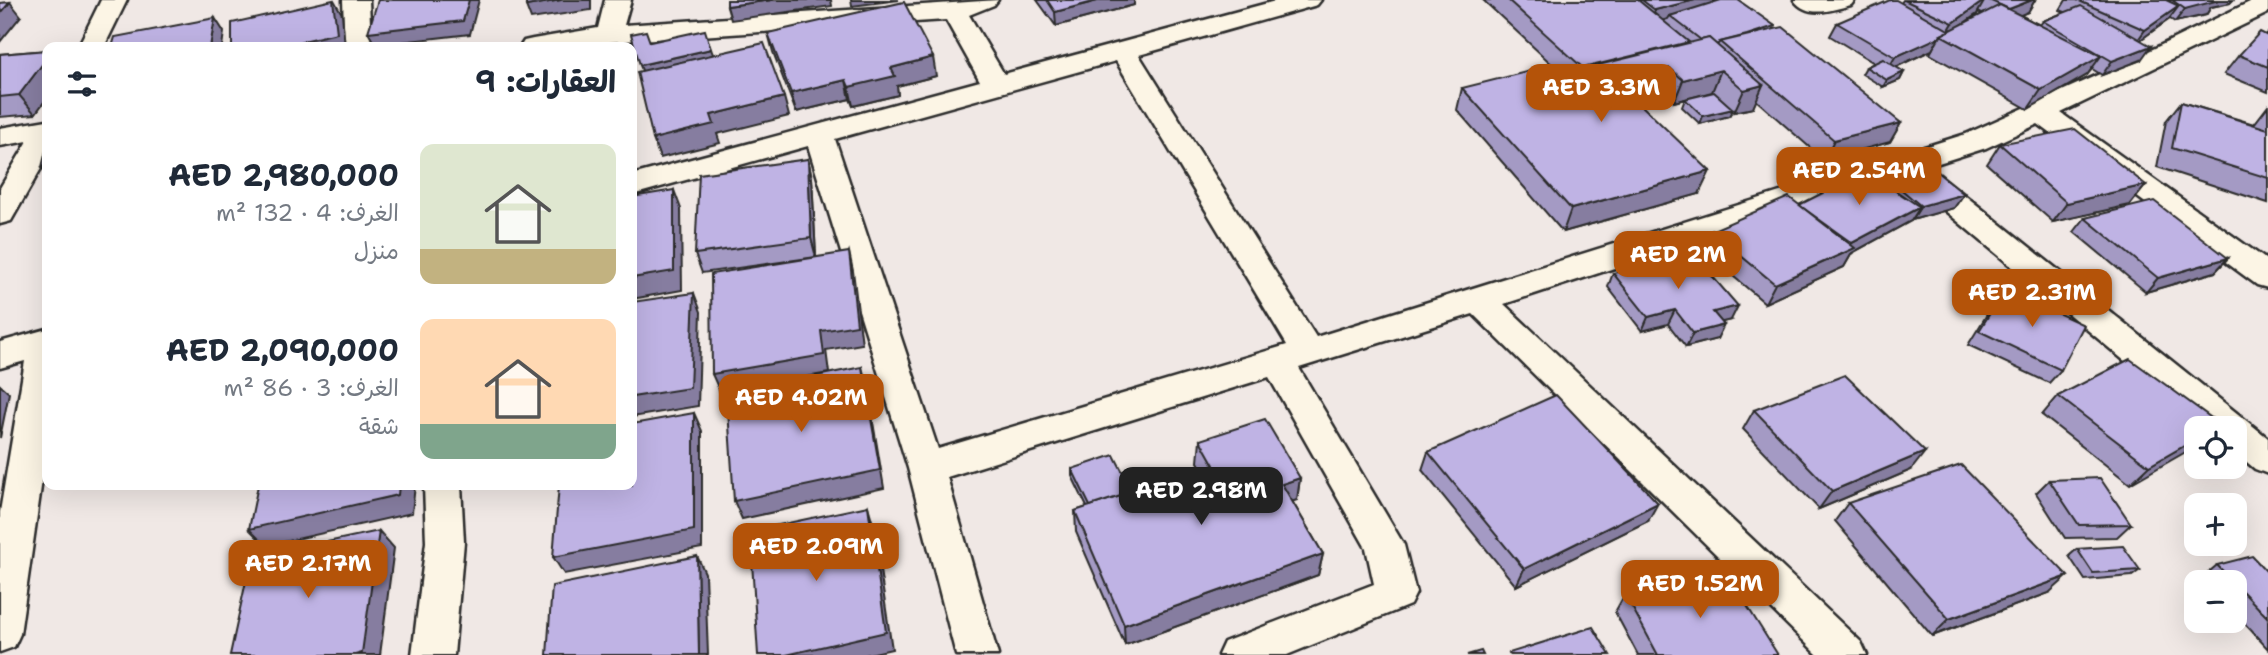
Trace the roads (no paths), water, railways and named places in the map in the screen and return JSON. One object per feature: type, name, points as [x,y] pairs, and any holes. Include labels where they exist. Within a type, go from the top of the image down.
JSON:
[{"type":"street","points":[[93,42],[114,0]]},
{"type":"street","points":[[356,0],[358,42]]},
{"type":"street","points":[[609,34],[618,0]]},
{"type":"street","points":[[562,42],[609,34],[954,12],[985,0]]},
{"type":"street","points":[[637,183],[1308,0]]},
{"type":"street","points":[[1807,0],[1816,5],[1842,0]]},
{"type":"street","points":[[926,468],[1479,300],[1976,141],[2264,8]]},
{"type":"street","points":[[954,12],[997,86]]},
{"type":"street","points":[[1124,52],[1292,355],[1385,545],[1396,593],[1239,655]]},
{"type":"street","points":[[2041,112],[2268,277]]},
{"type":"street","points":[[0,137],[42,132]]},
{"type":"street","points":[[819,134],[926,468],[977,655]]},
{"type":"street","points":[[0,214],[42,140]]},
{"type":"street","points":[[1906,163],[2216,416]]},
{"type":"street","points":[[1479,300],[1846,655]]},
{"type":"street","points":[[0,355],[42,343]]},
{"type":"street","points":[[1,631],[42,368]]},
{"type":"street","points":[[2247,441],[2268,458]]},
{"type":"street","points":[[433,655],[445,542],[443,490]]}]
